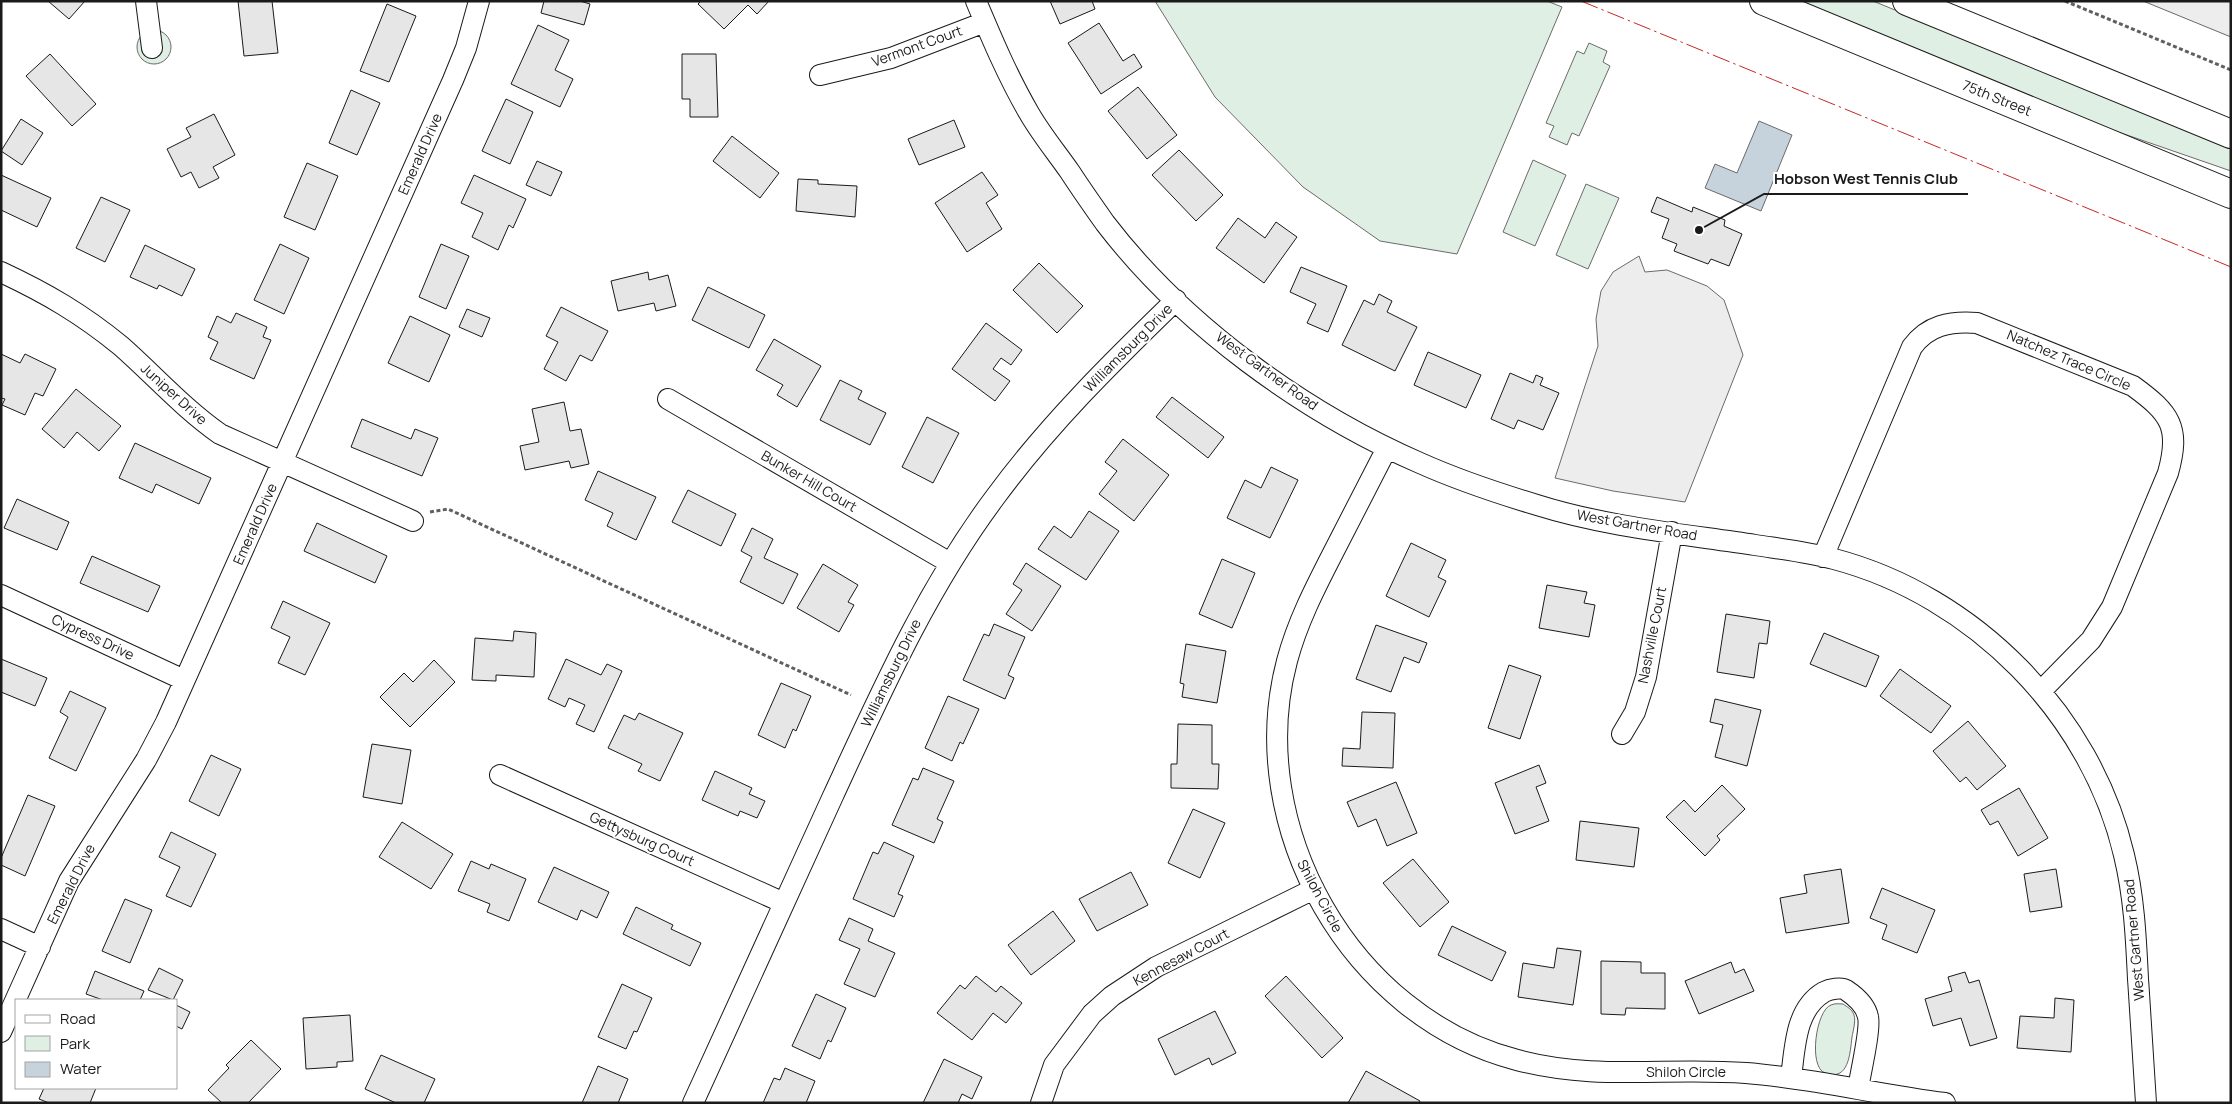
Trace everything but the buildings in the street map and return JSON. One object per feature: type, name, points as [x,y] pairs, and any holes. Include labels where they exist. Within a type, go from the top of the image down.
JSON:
[{"type":"main road","name":"75th Street","points":[[1764,1],[2231,194]]},
{"type":"main road","points":[[1907,1],[2231,134]]},
{"type":"street","points":[[146,1],[152,48]]},
{"type":"street","name":"Emerald Drive","points":[[16,999],[69,881],[146,760],[184,680],[453,80],[466,48],[480,1]]},
{"type":"street","name":"West Gartner Road","points":[[976,1],[1011,79],[1031,117],[1106,225],[1176,300],[1233,349],[1274,380],[1348,427],[1387,448],[1460,479],[1542,506],[1622,524],[1823,557],[1870,571],[1935,602],[1962,619],[1990,641],[2025,673],[2062,718],[2086,759],[2106,800],[2123,851],[2134,918],[2146,1103]]},
{"type":"street","name":"Vermont Court","points":[[820,75],[891,58],[985,22]]},
{"type":"street","name":"Juniper Drive","points":[[1,272],[57,299],[86,319],[121,346],[193,415],[220,434],[282,462],[419,516]]},
{"type":"street","name":"Williamsburg Drive","points":[[693,1103],[895,662],[950,563],[996,496],[1041,439],[1097,377],[1176,300]]},
{"type":"street","name":"Natchez Trace Circle","points":[[1823,557],[1912,348],[1920,337],[1931,329],[1960,322],[1977,323],[2133,386],[2155,402],[2168,420],[2174,437],[2173,456],[2168,473],[2112,607],[2091,640],[2041,692]]},
{"type":"street","name":"Bunker Hill Court","points":[[668,399],[950,563]]},
{"type":"street","name":"Shiloh Circle","points":[[1387,448],[1298,626],[1286,664],[1279,711],[1278,757],[1282,795],[1296,850],[1331,922],[1353,952],[1375,976],[1409,1006],[1446,1030],[1471,1043],[1514,1060],[1562,1070],[1601,1073],[1683,1071],[1746,1073],[1791,1078],[1945,1103]]},
{"type":"street","name":"Nashville Court","points":[[1622,734],[1635,712],[1646,677],[1672,532]]},
{"type":"street","name":"Cypress Drive","points":[[1,595],[184,680]]},
{"type":"street","name":"Gettysburg Court","points":[[500,775],[784,903]]},
{"type":"street","name":"Kennesaw Court","points":[[1041,1103],[1054,1065],[1092,1014],[1112,996],[1156,968],[1314,889]]},
{"type":"street","points":[[1,929],[40,947]]},
{"type":"street","points":[[1791,1078],[1797,1032],[1804,1011],[1816,996],[1829,989],[1844,988],[1857,998],[1868,1017],[1858,1089]]},
{"type":"street","name":"Emerald Drive","points":[[1,1032],[15,1001]]},
{"type":"path","points":[[2065,1],[2231,70]]},
{"type":"path","points":[[419,516],[448,510],[851,694]]},
{"type":"green space","points":[[1155,1],[1547,1],[1562,7],[1457,254],[1380,241],[1303,187],[1215,97]]},
{"type":"green space","points":[[1797,1],[1873,1],[2231,148],[2231,171],[2098,125]]},
{"type":"green space","points":[[154,30],[161,31],[166,35],[170,40],[170,54],[166,59],[161,63],[154,64],[147,63],[142,59],[138,54],[137,47],[138,40],[142,35],[147,31]]},
{"type":"green space","points":[[1589,43],[1607,51],[1603,62],[1610,66],[1579,136],[1572,133],[1567,145],[1549,137],[1554,126],[1546,123],[1577,51],[1584,54]]},
{"type":"green space","points":[[1533,160],[1566,175],[1535,246],[1503,232]]},
{"type":"green space","points":[[1586,184],[1619,198],[1588,269],[1556,255]]},
{"type":"green space","points":[[1832,1004],[1843,1004],[1849,1008],[1855,1017],[1854,1026],[1847,1064],[1844,1070],[1833,1075],[1825,1073],[1820,1069],[1815,1050],[1816,1039],[1821,1017],[1826,1009]]},
{"type":"shaded area","points":[[2143,1],[2231,1],[2231,37]]},
{"type":"shaded area","points":[[1639,256],[1645,272],[1667,270],[1707,286],[1724,300],[1743,355],[1685,502],[1613,491],[1555,478],[1598,346],[1596,319],[1601,291],[1613,272]]},
{"type":"water","points":[[1759,121],[1792,135],[1761,211],[1705,188],[1715,164],[1737,173]]},
{"type":"power","points":[[1581,1],[2231,267]]},
{"type":"place","name":"Hobson West Tennis Club","points":[[1699,230]]}]
